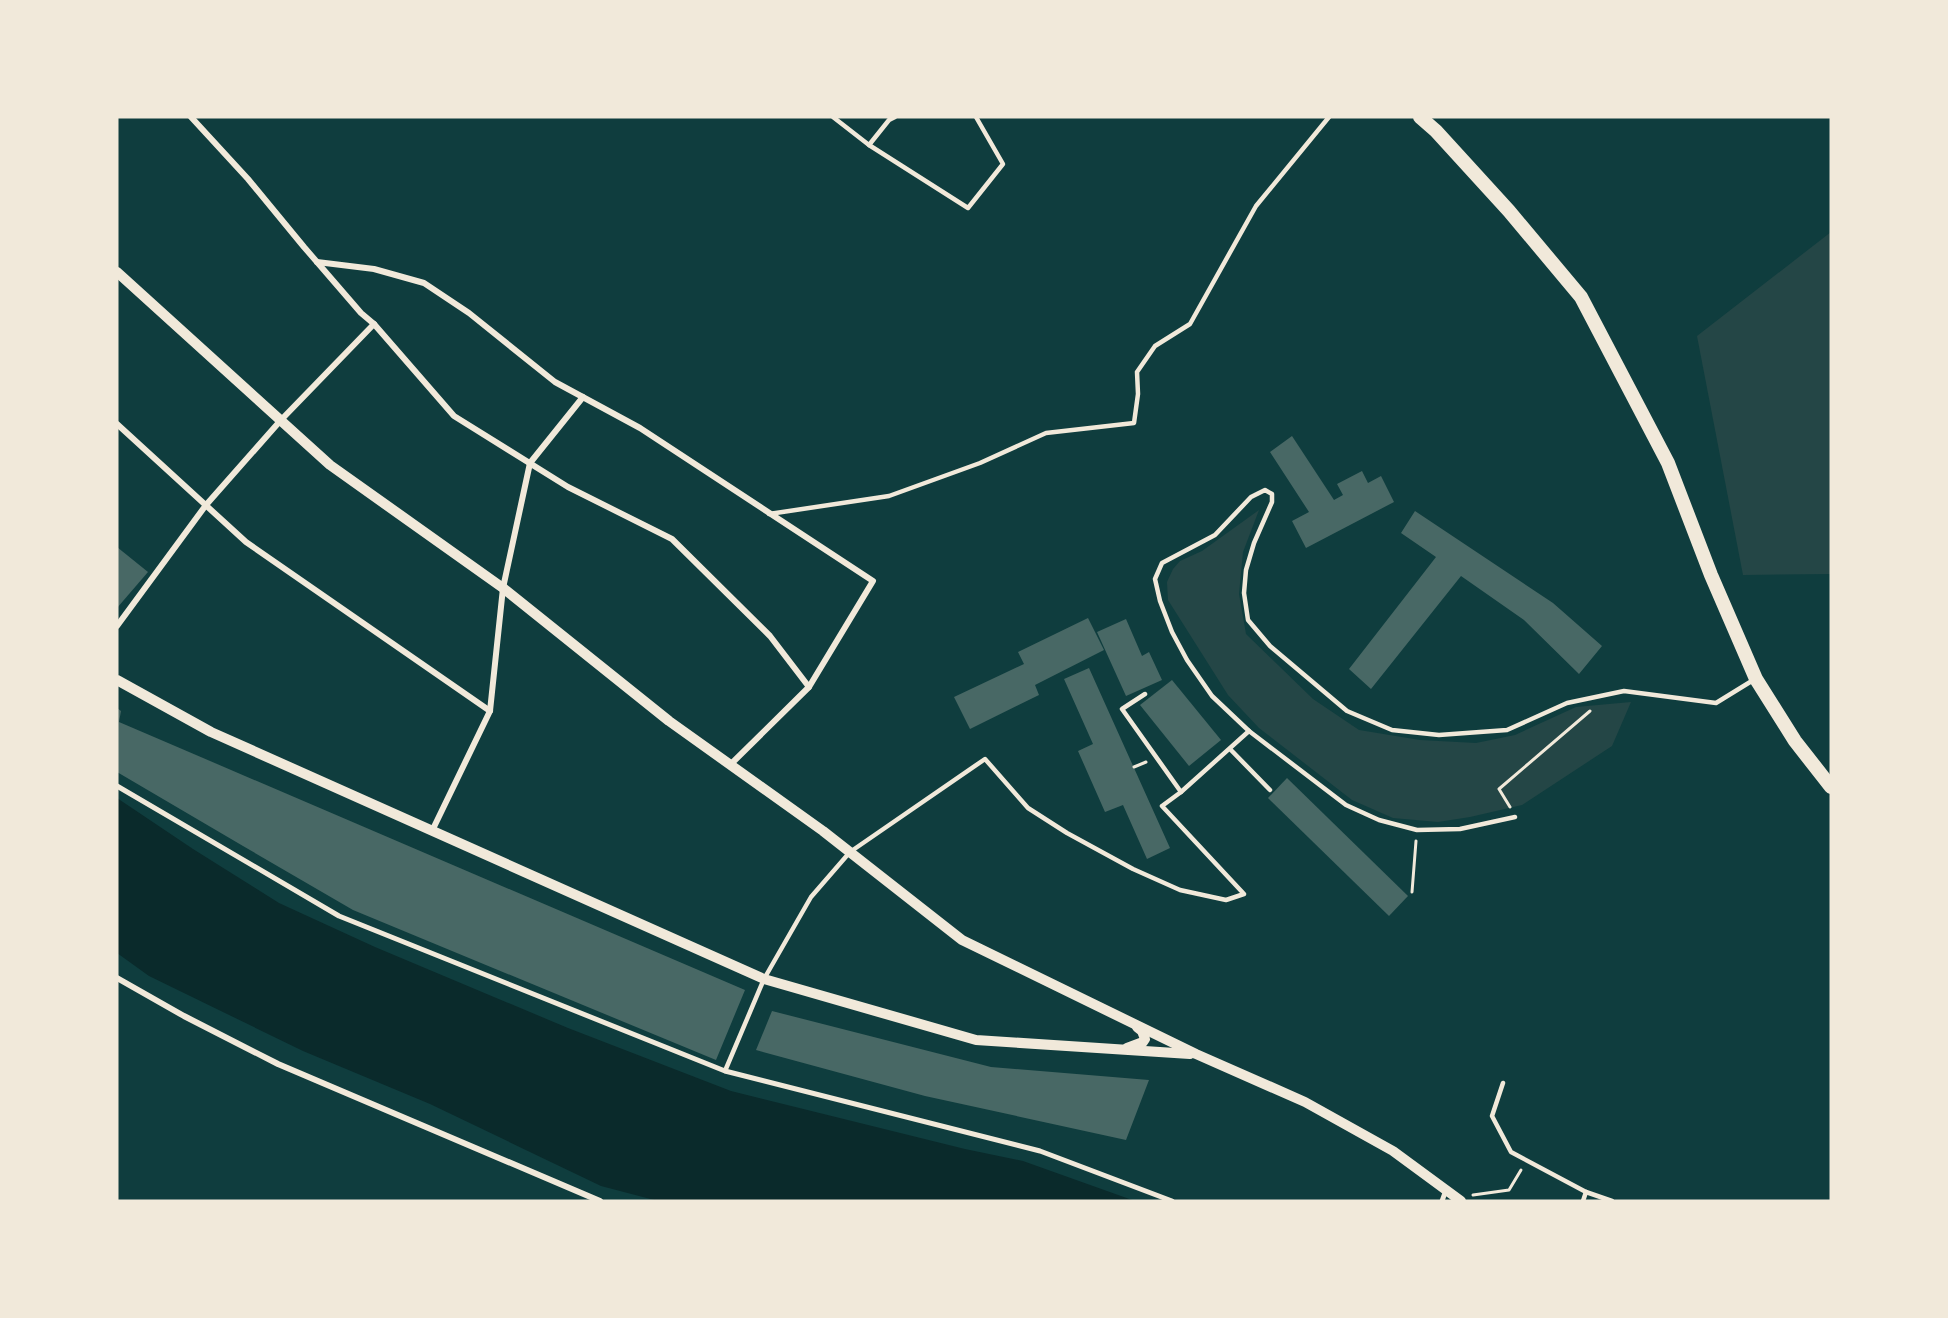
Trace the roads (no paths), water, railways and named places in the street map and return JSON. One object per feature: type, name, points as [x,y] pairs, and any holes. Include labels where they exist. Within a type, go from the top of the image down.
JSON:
[{"type":"highway","points":[[1420,117],[1436,130],[1509,211],[1581,297],[1668,464],[1711,575],[1756,679],[1795,741],[1831,787]]},
{"type":"street","points":[[191,117],[248,179],[361,313],[374,324],[454,416],[568,487],[672,538],[770,636],[809,687]]},
{"type":"street","points":[[317,262],[374,269],[424,283],[469,313],[555,382],[640,428],[873,581],[809,687],[730,765]]},
{"type":"street","points":[[117,272],[330,465],[503,588],[669,722],[850,852],[962,940],[1196,1054],[1305,1102],[1393,1151],[1459,1199]]},
{"type":"street","points":[[117,626],[206,505],[281,420],[374,324]]},
{"type":"street","points":[[432,831],[490,711],[503,588],[530,463],[583,397]]},
{"type":"street","points":[[117,424],[246,542],[490,711]]},
{"type":"street","points":[[117,680],[211,732],[764,979],[976,1040],[1196,1054]]},
{"type":"street","points":[[117,786],[339,916],[725,1071],[1040,1151],[1172,1201]]},
{"type":"street","points":[[117,978],[184,1017],[278,1064],[600,1201]]},
{"type":"street","points":[[1120,1049],[1135,1046],[1145,1039],[1142,1031],[1132,1023]]},
{"type":"street","points":[[1442,1201],[1446,1190]]},
{"type":"lane","points":[[833,117],[869,145],[968,208],[1003,164],[976,117]]},
{"type":"lane","points":[[869,145],[895,117]]},
{"type":"lane","points":[[769,513],[890,496],[980,463],[1046,433],[1134,423],[1138,394],[1137,372],[1155,346],[1190,324],[1256,206],[1329,117]]},
{"type":"lane","points":[[1515,817],[1460,829],[1417,830],[1379,820],[1346,805],[1249,731],[1212,696],[1187,660],[1172,632],[1160,601],[1155,579],[1162,563],[1215,535],[1251,497],[1265,490],[1272,494],[1272,502],[1254,543],[1246,570],[1244,593],[1248,620],[1270,646],[1347,711],[1392,730],[1439,735],[1507,730],[1567,703],[1624,691],[1716,703],[1756,679]]},
{"type":"lane","points":[[1145,694],[1122,709],[1181,792]]},
{"type":"lane","points":[[725,1071],[764,979],[811,897],[850,852],[985,759],[1028,808],[1066,833],[1133,869],[1179,890],[1226,900],[1244,894],[1162,806],[1181,792],[1249,731]]},
{"type":"lane","points":[[1230,749],[1270,790]]},
{"type":"lane","points":[[1503,1083],[1492,1116],[1511,1152],[1586,1192],[1612,1201]]},
{"type":"lane","points":[[1583,1201],[1586,1192]]}]
